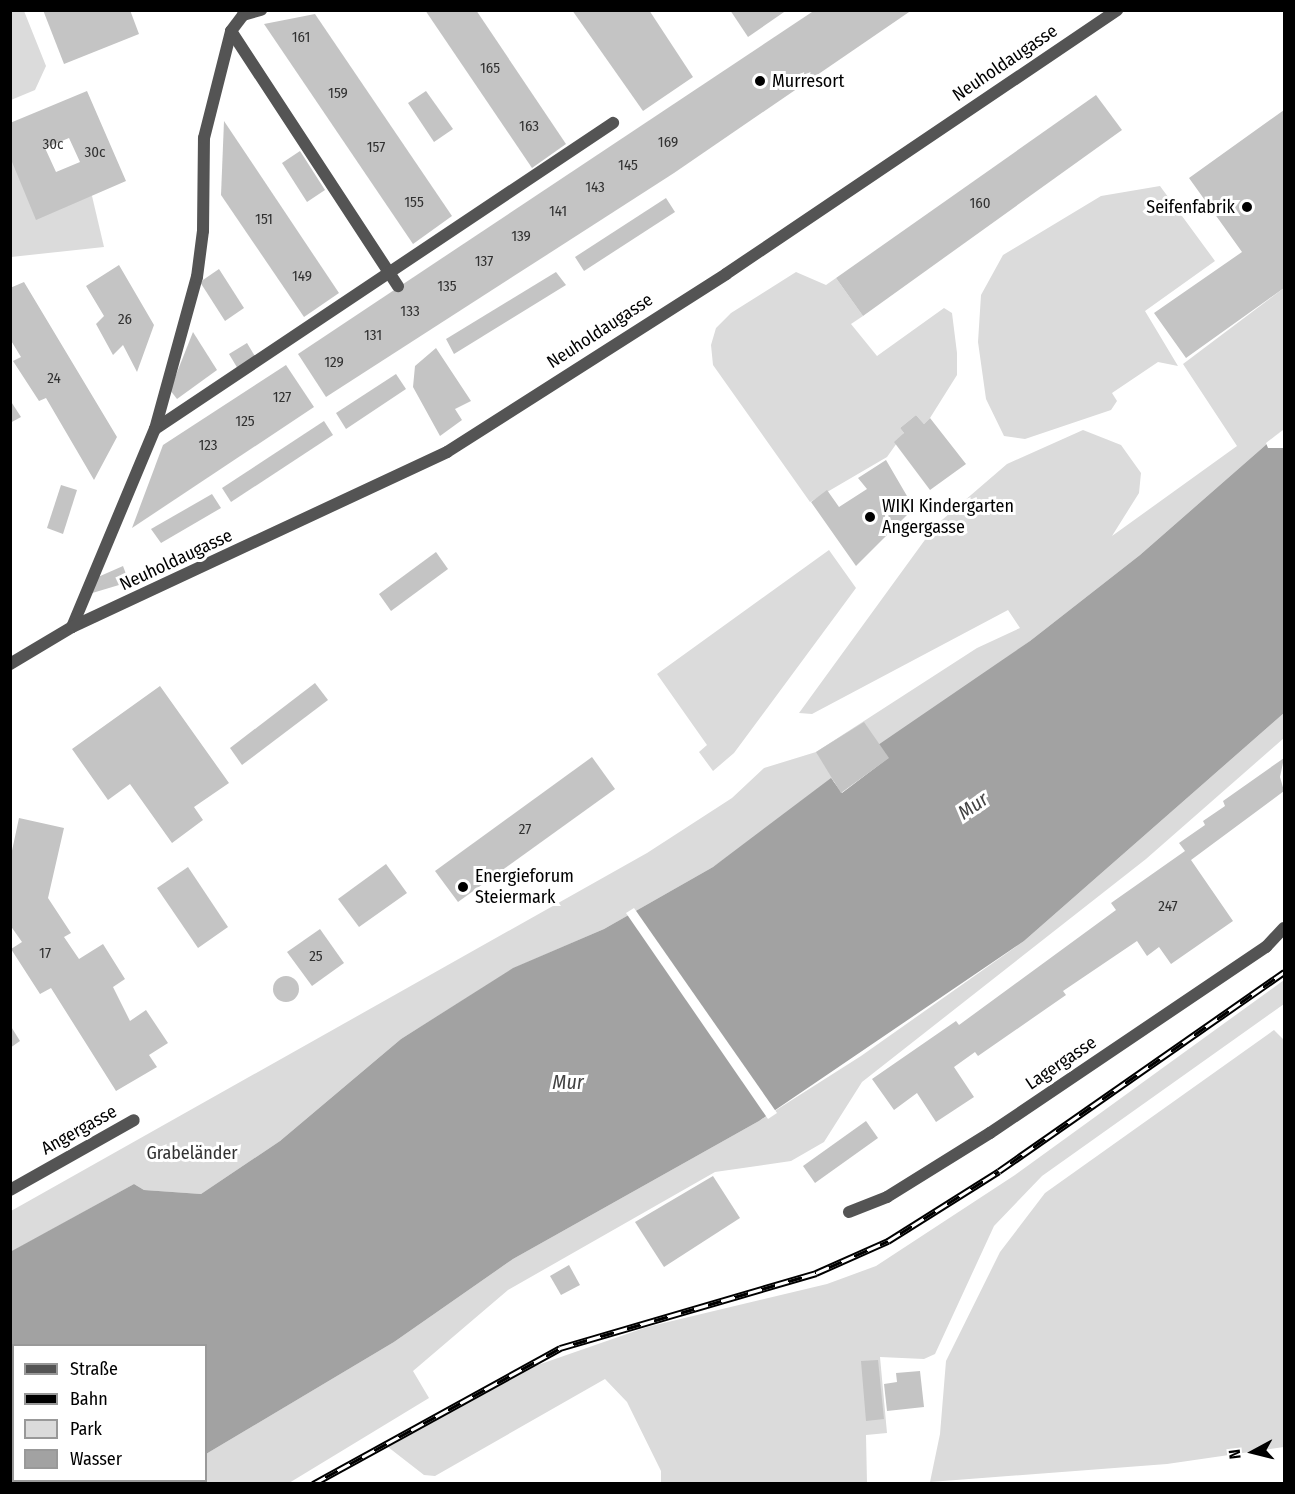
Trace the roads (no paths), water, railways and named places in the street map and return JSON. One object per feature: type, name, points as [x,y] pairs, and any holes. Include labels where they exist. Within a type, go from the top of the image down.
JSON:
[{"type":"street","points":[[261,10],[243,15],[231,31],[398,286]]},
{"type":"street","name":"Neuholdaugasse","points":[[10,664],[72,627],[447,452],[726,274],[1117,10]]},
{"type":"street","name":"Neuholdaugasse","points":[[72,627],[155,429],[197,277],[203,231],[204,138],[231,31]]},
{"type":"street","points":[[155,429],[613,123]]},
{"type":"street","name":"Lagergasse","points":[[849,1212],[887,1197],[990,1133],[1266,947],[1284,928]]},
{"type":"street","name":"Angergasse","points":[[10,1190],[134,1120]]},
{"type":"water","name":"Mur","points":[[1284,429],[1284,713],[1024,941],[759,1121],[513,1259],[394,1342],[207,1453],[207,1344],[12,1344],[12,1482],[86,1482],[11,1483],[10,1252],[134,1184],[144,1190],[201,1194],[280,1141],[401,1039],[513,968],[604,929],[713,867],[831,778],[842,793],[888,758],[878,745],[1030,641],[1140,555]]},
{"type":"railway","points":[[313,1484],[560,1348],[816,1273],[888,1241],[999,1171],[1284,972]]},
{"type":"place","name":"Murresort","points":[[760,81]]},
{"type":"place","name":"Seifenfabrik","points":[[1247,207]]},
{"type":"place","name":"WIKI Kindergarten Angergasse","points":[[870,517]]},
{"type":"place","name":"Energieforum Steiermark","points":[[463,887]]},
{"type":"park label","name":"Grabeländer","points":[[192,1153]]}]
